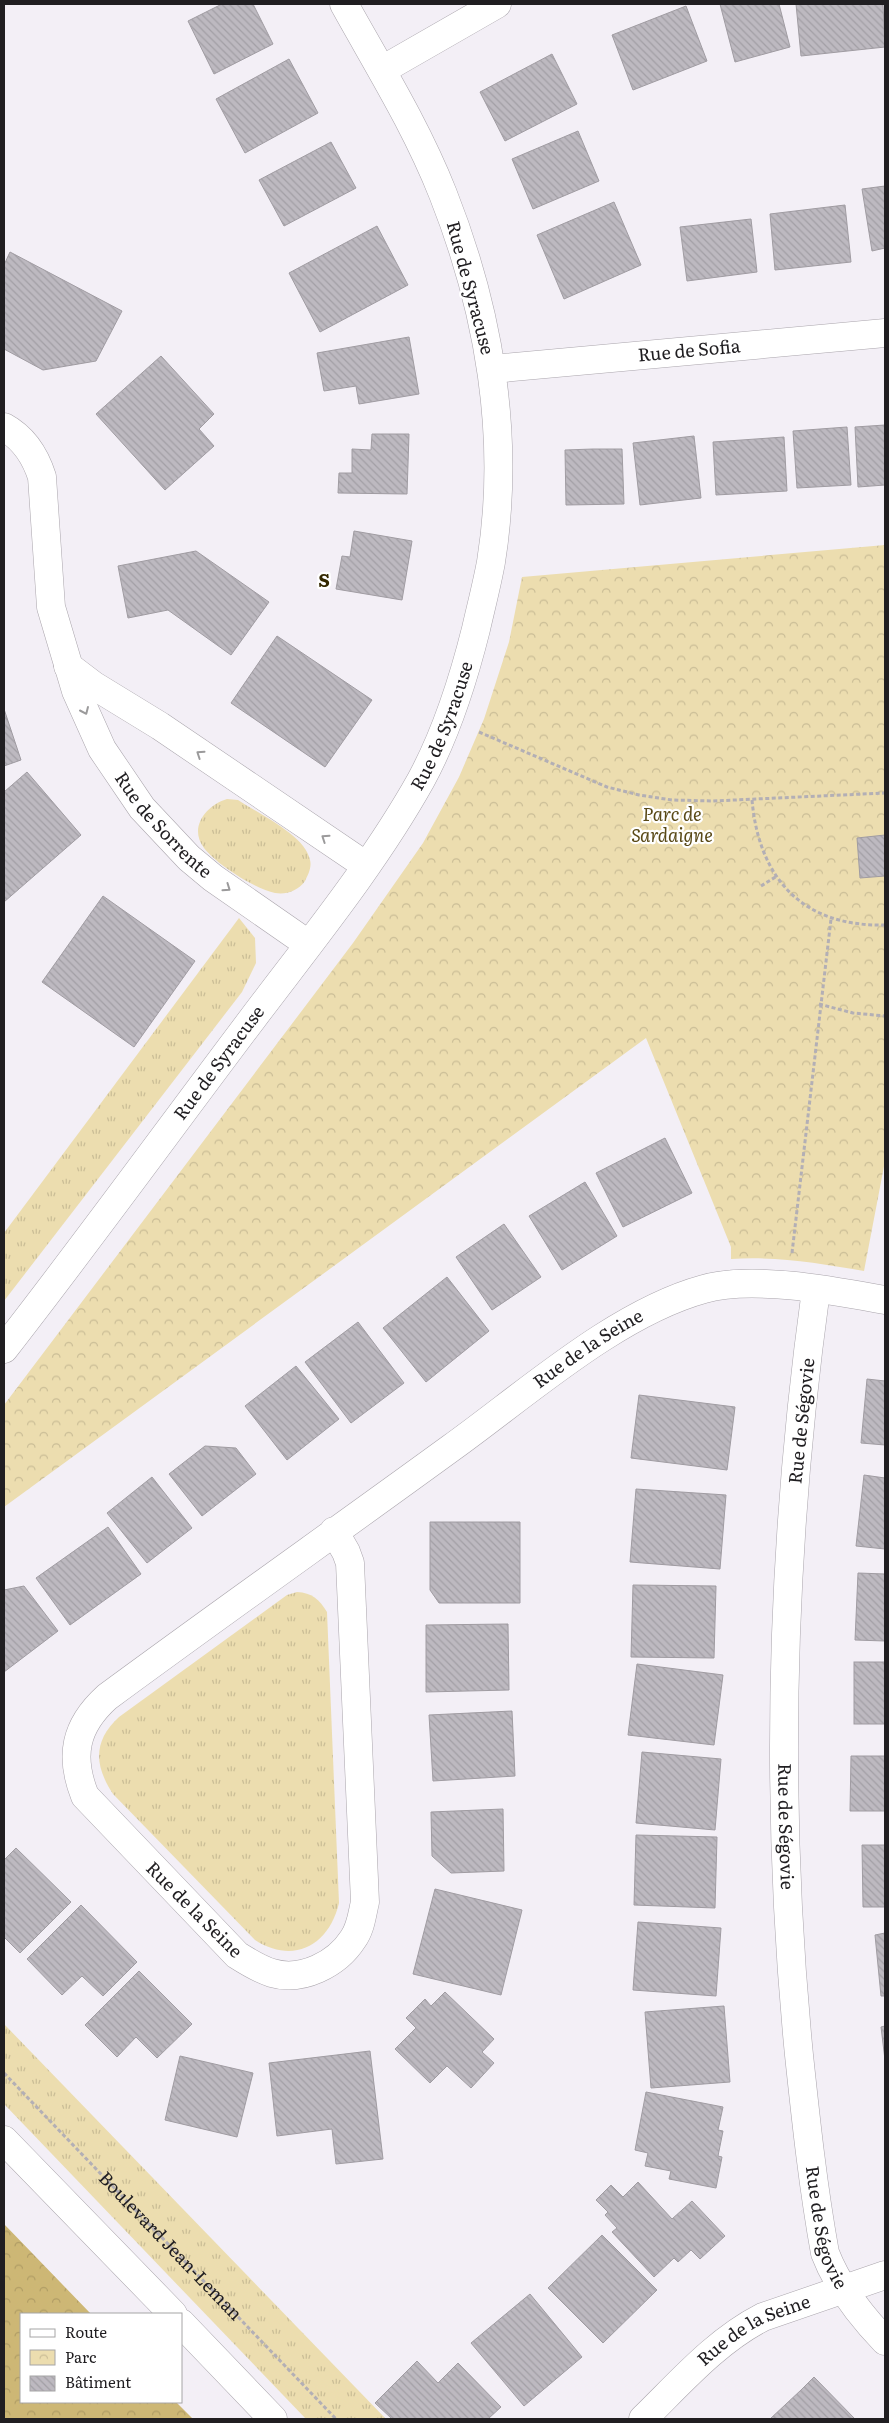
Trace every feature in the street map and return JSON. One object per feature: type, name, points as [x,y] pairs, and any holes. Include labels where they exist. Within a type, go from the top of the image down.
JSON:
[{"type":"street","name":"Rue de Syracuse","points":[[4,1349],[308,944],[366,864],[409,800],[426,770],[448,718],[470,655],[491,561],[494,531],[497,458],[492,369],[473,285],[452,218],[418,137],[344,4]]},
{"type":"street","points":[[382,70],[497,4]]},
{"type":"street","name":"Rue de Sofia","points":[[492,369],[885,333]]},
{"type":"street","name":"Rue de Sorrente","points":[[4,427],[25,443],[36,459],[42,477],[51,607],[76,691],[102,749],[142,808],[189,858],[213,878],[308,944]]},
{"type":"street","points":[[68,666],[93,685],[160,726],[366,864]]},
{"type":"street","name":"Rue de la Seine","points":[[334,1531],[350,1563],[365,1902],[361,1923],[354,1938],[341,1954],[325,1965],[308,1972],[291,1975],[274,1973],[255,1967],[237,1955],[85,1796],[76,1771],[76,1755],[84,1723],[92,1710],[107,1696],[334,1531],[595,1343],[644,1313],[691,1293],[728,1285],[773,1286],[816,1290],[885,1300]]},
{"type":"street","name":"Rue de Ségovie","points":[[816,1290],[799,1444],[788,1591],[784,1678],[789,1941],[806,2116],[825,2252],[842,2289],[885,2341]]},
{"type":"street","points":[[4,2140],[172,2313]]},
{"type":"street","name":"Rue de la Seine","points":[[643,2419],[712,2352],[744,2327],[763,2317],[885,2274]]},
{"type":"street","points":[[182,2324],[273,2419]]},
{"type":"path","points":[[475,730],[607,787],[639,795],[672,800],[752,800],[885,793]]},
{"type":"path","points":[[752,800],[758,840],[777,876],[801,902],[831,919],[868,925],[885,925]]},
{"type":"path","points":[[761,886],[777,876]]},
{"type":"path","points":[[791,1259],[819,1004],[831,919]]},
{"type":"path","points":[[819,1004],[853,1013],[885,1016]]},
{"type":"path","name":"Boulevard Jean-Leman","points":[[4,2073],[336,2419]]},
{"type":"green space","name":"Parc de Sardaigne","points":[[885,545],[885,1161],[864,1271],[781,1259],[731,1259],[731,1247],[646,1038],[4,1507],[4,1405],[353,943],[423,843],[459,777],[484,719],[509,642],[522,577]]},
{"type":"green space","points":[[227,799],[238,800],[280,826],[300,842],[307,851],[310,865],[305,881],[299,887],[292,891],[275,893],[257,887],[226,868],[204,848],[198,832],[202,818],[213,806]]},
{"type":"green space","points":[[239,918],[255,938],[256,963],[242,992],[4,1301],[4,1233]]},
{"type":"green space","points":[[297,1592],[315,1598],[327,1612],[339,1903],[334,1918],[318,1940],[308,1947],[283,1951],[255,1940],[113,1794],[102,1773],[99,1754],[104,1735],[119,1717],[287,1595]]},
{"type":"green space","points":[[4,2024],[386,2419],[306,2419],[4,2104]]},
{"type":"green space","points":[[4,2224],[90,2313],[20,2313],[20,2403],[177,2403],[193,2419],[4,2419]]},
{"type":"building","points":[[222,4],[253,4],[273,44],[214,74],[188,21]]},
{"type":"building","points":[[720,4],[779,4],[790,47],[735,62]]},
{"type":"building","points":[[796,4],[883,4],[885,47],[801,56]]},
{"type":"building","points":[[686,6],[707,61],[633,90],[612,35]]},
{"type":"building","points":[[552,54],[577,104],[505,141],[480,92]]},
{"type":"building","points":[[289,59],[318,113],[245,153],[216,99]]},
{"type":"building","points":[[578,131],[599,181],[533,209],[512,159]]},
{"type":"building","points":[[331,142],[356,188],[284,226],[259,180]]},
{"type":"building","points":[[885,186],[885,248],[872,251],[862,189]]},
{"type":"building","points":[[614,202],[641,265],[564,299],[537,235]]},
{"type":"building","points":[[845,205],[851,262],[775,270],[770,214]]},
{"type":"building","points":[[751,219],[757,272],[687,281],[680,227]]},
{"type":"building","points":[[377,226],[408,285],[320,332],[289,273]]},
{"type":"building","points":[[10,252],[122,311],[96,361],[43,370],[4,349],[4,265]]},
{"type":"building","points":[[409,337],[419,394],[359,404],[356,386],[324,391],[317,353]]},
{"type":"building","points":[[161,356],[214,414],[199,429],[214,446],[165,490],[96,414]]},
{"type":"building","points":[[885,425],[885,485],[858,487],[855,427]]},
{"type":"building","points":[[847,427],[851,485],[797,488],[793,431]]},
{"type":"building","points":[[372,434],[409,434],[407,494],[338,493],[339,473],[352,473],[352,449],[371,450]]},
{"type":"building","points":[[694,436],[701,498],[640,505],[633,443]]},
{"type":"building","points":[[784,437],[787,491],[716,495],[713,442]]},
{"type":"building","points":[[622,449],[624,504],[566,505],[565,450]]},
{"type":"building","points":[[354,531],[412,541],[402,600],[336,589],[342,556],[350,557]]},
{"type":"building","points":[[196,551],[269,602],[231,655],[168,610],[128,618],[118,566]]},
{"type":"building","points":[[277,636],[372,700],[325,767],[231,703]]},
{"type":"building","points":[[4,709],[21,760],[4,766]]},
{"type":"building","points":[[27,772],[81,835],[4,902],[4,792]]},
{"type":"building","points":[[885,835],[885,876],[860,878],[857,838]]},
{"type":"building","points":[[103,896],[195,961],[134,1047],[42,982]]},
{"type":"building","points":[[665,1138],[692,1193],[623,1227],[596,1173]]},
{"type":"building","points":[[585,1182],[617,1236],[562,1270],[529,1216]]},
{"type":"building","points":[[504,1224],[541,1277],[492,1310],[456,1257]]},
{"type":"building","points":[[447,1277],[489,1331],[426,1382],[383,1328]]},
{"type":"building","points":[[358,1322],[404,1383],[351,1423],[305,1362]]},
{"type":"building","points":[[296,1366],[339,1419],[287,1460],[245,1406]]},
{"type":"building","points":[[867,1379],[885,1381],[885,1445],[861,1443]]},
{"type":"building","points":[[639,1395],[735,1407],[727,1470],[631,1458]]},
{"type":"building","points":[[205,1446],[236,1448],[256,1474],[202,1516],[169,1474]]},
{"type":"building","points":[[864,1475],[885,1478],[885,1549],[856,1546]]},
{"type":"building","points":[[152,1477],[192,1528],[147,1563],[107,1513]]},
{"type":"building","points":[[636,1489],[726,1495],[720,1569],[630,1562]]},
{"type":"building","points":[[430,1522],[520,1522],[520,1603],[439,1603],[430,1590]]},
{"type":"building","points":[[108,1527],[141,1574],[70,1625],[36,1578]]},
{"type":"building","points":[[858,1573],[885,1574],[885,1641],[855,1640]]},
{"type":"building","points":[[633,1585],[716,1586],[714,1658],[631,1657]]},
{"type":"building","points":[[24,1586],[58,1631],[4,1672],[4,1590]]},
{"type":"building","points":[[508,1624],[509,1690],[426,1692],[426,1625]]},
{"type":"building","points":[[854,1662],[885,1662],[885,1724],[854,1724]]},
{"type":"building","points":[[637,1664],[723,1675],[714,1745],[628,1735]]},
{"type":"building","points":[[512,1711],[515,1776],[433,1781],[429,1715]]},
{"type":"building","points":[[642,1752],[721,1759],[715,1830],[636,1823]]},
{"type":"building","points":[[851,1756],[885,1756],[885,1811],[850,1811]]},
{"type":"building","points":[[503,1809],[504,1871],[451,1873],[432,1856],[431,1812]]},
{"type":"building","points":[[636,1835],[717,1837],[715,1908],[634,1905]]},
{"type":"building","points":[[862,1845],[885,1845],[885,1907],[863,1907]]},
{"type":"building","points":[[16,1848],[71,1902],[20,1953],[4,1937],[4,1860]]},
{"type":"building","points":[[435,1889],[522,1910],[501,1995],[413,1974]]},
{"type":"building","points":[[81,1905],[137,1962],[103,1996],[82,1976],[62,1995],[27,1959]]},
{"type":"building","points":[[638,1922],[721,1928],[716,1996],[633,1990]]},
{"type":"building","points":[[885,1933],[885,1996],[881,1996],[875,1935]]},
{"type":"building","points":[[139,1971],[192,2024],[157,2058],[136,2037],[117,2057],[85,2025]]},
{"type":"building","points":[[445,1992],[494,2039],[482,2052],[494,2063],[471,2088],[447,2066],[430,2083],[395,2049],[416,2028],[406,2018],[425,1999],[431,2006]]},
{"type":"building","points":[[724,2006],[730,2082],[651,2088],[645,2012]]},
{"type":"building","points":[[885,2026],[885,2060],[881,2027]]},
{"type":"building","points":[[370,2051],[383,2159],[336,2164],[332,2129],[277,2136],[269,2063]]},
{"type":"building","points":[[180,2056],[253,2073],[237,2137],[165,2120]]},
{"type":"building","points":[[646,2092],[723,2107],[718,2130],[723,2131],[718,2156],[722,2157],[716,2188],[669,2179],[671,2171],[645,2166],[648,2153],[635,2150]]},
{"type":"building","points":[[638,2182],[672,2219],[692,2201],[725,2236],[700,2259],[691,2250],[678,2262],[674,2258],[654,2277],[612,2232],[617,2228],[605,2215],[608,2212],[596,2200],[611,2185],[623,2197]]},
{"type":"building","points":[[602,2235],[657,2290],[603,2343],[548,2288]]},
{"type":"building","points":[[530,2294],[582,2357],[524,2406],[471,2343]]},
{"type":"building","points":[[417,2361],[438,2383],[458,2363],[501,2407],[488,2419],[392,2419],[375,2403]]},
{"type":"building","points":[[814,2377],[855,2419],[770,2419],[801,2390]]},
{"type":"district","name":"S","points":[[324,580]]}]
